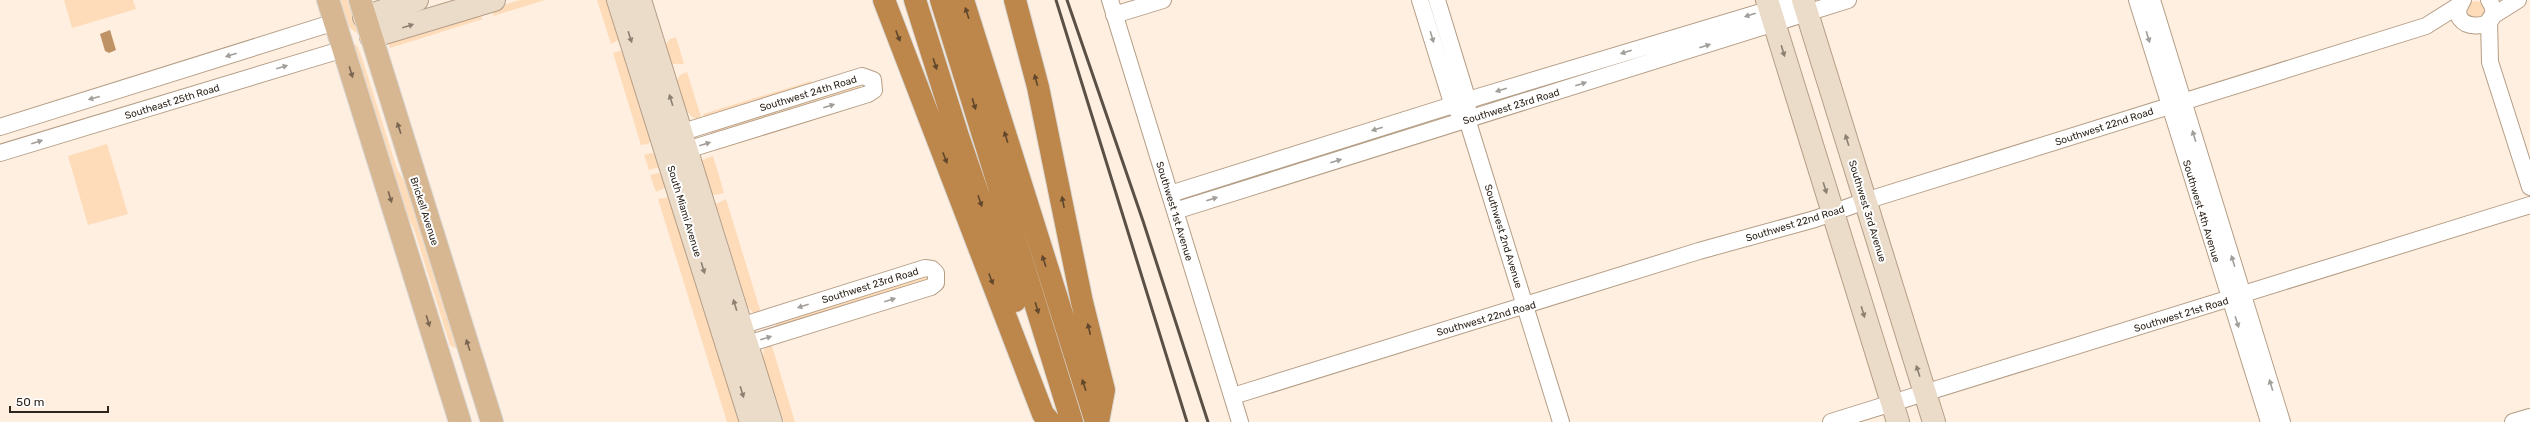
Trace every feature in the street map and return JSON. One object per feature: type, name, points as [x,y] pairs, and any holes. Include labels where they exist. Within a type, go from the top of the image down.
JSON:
[{"type":"highway","points":[[884,0],[1043,414],[1050,422]]},
{"type":"highway","points":[[915,0],[1054,422]]},
{"type":"highway","points":[[941,0],[1072,422]]},
{"type":"highway","points":[[963,0],[1097,422]]},
{"type":"highway","points":[[1015,0],[1042,102],[1082,302],[1104,390],[1097,422]]},
{"type":"main road","points":[[328,0],[460,422]]},
{"type":"main road","points":[[362,8],[418,0]]},
{"type":"main road","name":"South Miami Avenue","points":[[618,0],[675,144]]},
{"type":"main road","name":"South Miami Avenue","points":[[640,0],[675,144],[735,338],[771,422]]},
{"type":"main road","points":[[371,37],[489,1]]},
{"type":"main road","name":"Southwest 3rd Avenue","points":[[1803,4],[1866,201],[1934,422]]},
{"type":"main road","name":"Brickell Avenue","points":[[362,8],[492,422]]},
{"type":"main road","points":[[1770,11],[1895,413]]},
{"type":"main road","points":[[335,22],[358,36],[378,61]]},
{"type":"main road","name":"South Miami Avenue","points":[[735,338],[751,422]]},
{"type":"main road","points":[[445,376],[474,367]]},
{"type":"street","points":[[1112,7],[1163,0]]},
{"type":"street","name":"Southwest 2nd Avenue","points":[[1420,0],[1467,119],[1561,422]]},
{"type":"street","name":"Southwest 2nd Avenue","points":[[1437,0],[1460,103]]},
{"type":"street","name":"Southwest 23rd Road","points":[[1170,194],[1460,103],[1770,11],[1803,4],[1848,0]]},
{"type":"street","name":"Southwest 4th Avenue","points":[[2137,0],[2176,103],[2237,296],[2282,422]]},
{"type":"street","name":"Southwest 4th Avenue","points":[[2152,0],[2176,103]]},
{"type":"street","points":[[2489,0],[2492,9],[2490,19],[2490,62],[2530,187]]},
{"type":"street","points":[[2490,19],[2518,0]]},
{"type":"street","points":[[2462,1],[2460,15],[2469,25],[2485,57],[2490,62]]},
{"type":"street","name":"Southwest 22nd Road","points":[[2426,26],[2462,1]]},
{"type":"street","name":"Southwest 1st Avenue","points":[[1112,7],[1240,422]]},
{"type":"street","name":"Southwest 23rd Road","points":[[1175,211],[1467,119],[1770,11]]},
{"type":"street","name":"Southwest 22nd Road","points":[[1232,396],[1526,306],[1699,251],[1833,213],[1866,201],[2176,103],[2426,26],[2481,26],[2490,19]]},
{"type":"street","points":[[0,127],[119,91],[335,22]]},
{"type":"street","points":[[251,48],[259,74]]},
{"type":"street","name":"Southeast 25th Road","points":[[0,153],[344,49]]},
{"type":"street","name":"Southwest 24th Road","points":[[862,76],[873,80],[874,90],[868,94],[675,144],[862,76]]},
{"type":"street","points":[[119,91],[125,115]]},
{"type":"street","name":"Southwest 21st Road","points":[[1831,422],[1895,413],[1925,393],[2530,205]]},
{"type":"street","name":"Southwest 23rd Road","points":[[925,268],[932,269],[936,273],[936,283],[931,287],[735,338],[925,268]]},
{"type":"street","name":"Southwest 4th Avenue","points":[[2237,296],[2269,422]]},
{"type":"street","points":[[2513,422],[2530,417]]},
{"type":"shaded area","points":[[64,0],[133,0],[136,9],[72,28]]},
{"type":"shaded area","points":[[336,0],[347,0],[361,36],[343,23]]},
{"type":"shaded area","points":[[520,0],[545,0],[493,16],[494,8]]},
{"type":"shaded area","points":[[597,0],[608,0],[620,39],[611,44]]},
{"type":"shaded area","points":[[2476,1],[2482,4],[2485,10],[2482,16],[2476,19],[2470,16],[2467,10],[2470,4]]},
{"type":"shaded area","points":[[477,13],[483,19],[390,48],[387,39]]},
{"type":"shaded area","points":[[110,30],[116,50],[109,53],[105,51],[100,34]]},
{"type":"shaded area","points":[[676,37],[684,64],[672,64],[666,44],[670,39]]},
{"type":"shaded area","points":[[351,41],[357,46],[361,55],[397,169],[411,192],[457,345],[455,348],[450,345],[414,229],[396,193]]},
{"type":"shaded area","points":[[619,51],[625,52],[652,139],[648,144],[641,145],[613,53]]},
{"type":"shaded area","points":[[687,72],[702,120],[691,116],[682,99],[677,80],[680,75]]},
{"type":"shaded area","points":[[811,81],[813,86],[705,119],[703,114]]},
{"type":"shaded area","points":[[859,84],[861,89],[714,136],[711,133],[711,130]]},
{"type":"shaded area","points":[[854,104],[856,107],[715,151],[714,148]]},
{"type":"shaded area","points":[[107,144],[128,214],[88,225],[68,156]]},
{"type":"shaded area","points":[[650,153],[656,154],[660,167],[649,170],[644,155]]},
{"type":"shaded area","points":[[713,156],[724,193],[715,195],[712,194],[702,160]]},
{"type":"shaded area","points":[[662,172],[667,187],[656,192],[650,175]]},
{"type":"shaded area","points":[[670,197],[739,422],[727,422],[658,199]]},
{"type":"shaded area","points":[[726,199],[761,313],[753,313],[748,307],[716,204]]},
{"type":"shaded area","points":[[922,275],[927,276],[927,281],[778,328],[776,327],[776,322]]},
{"type":"shaded area","points":[[771,343],[795,422],[784,422],[763,358],[764,349]]},
{"type":"railway","points":[[1056,0],[1187,422]]},
{"type":"railway","points":[[1067,0],[1143,221],[1208,422]]}]
